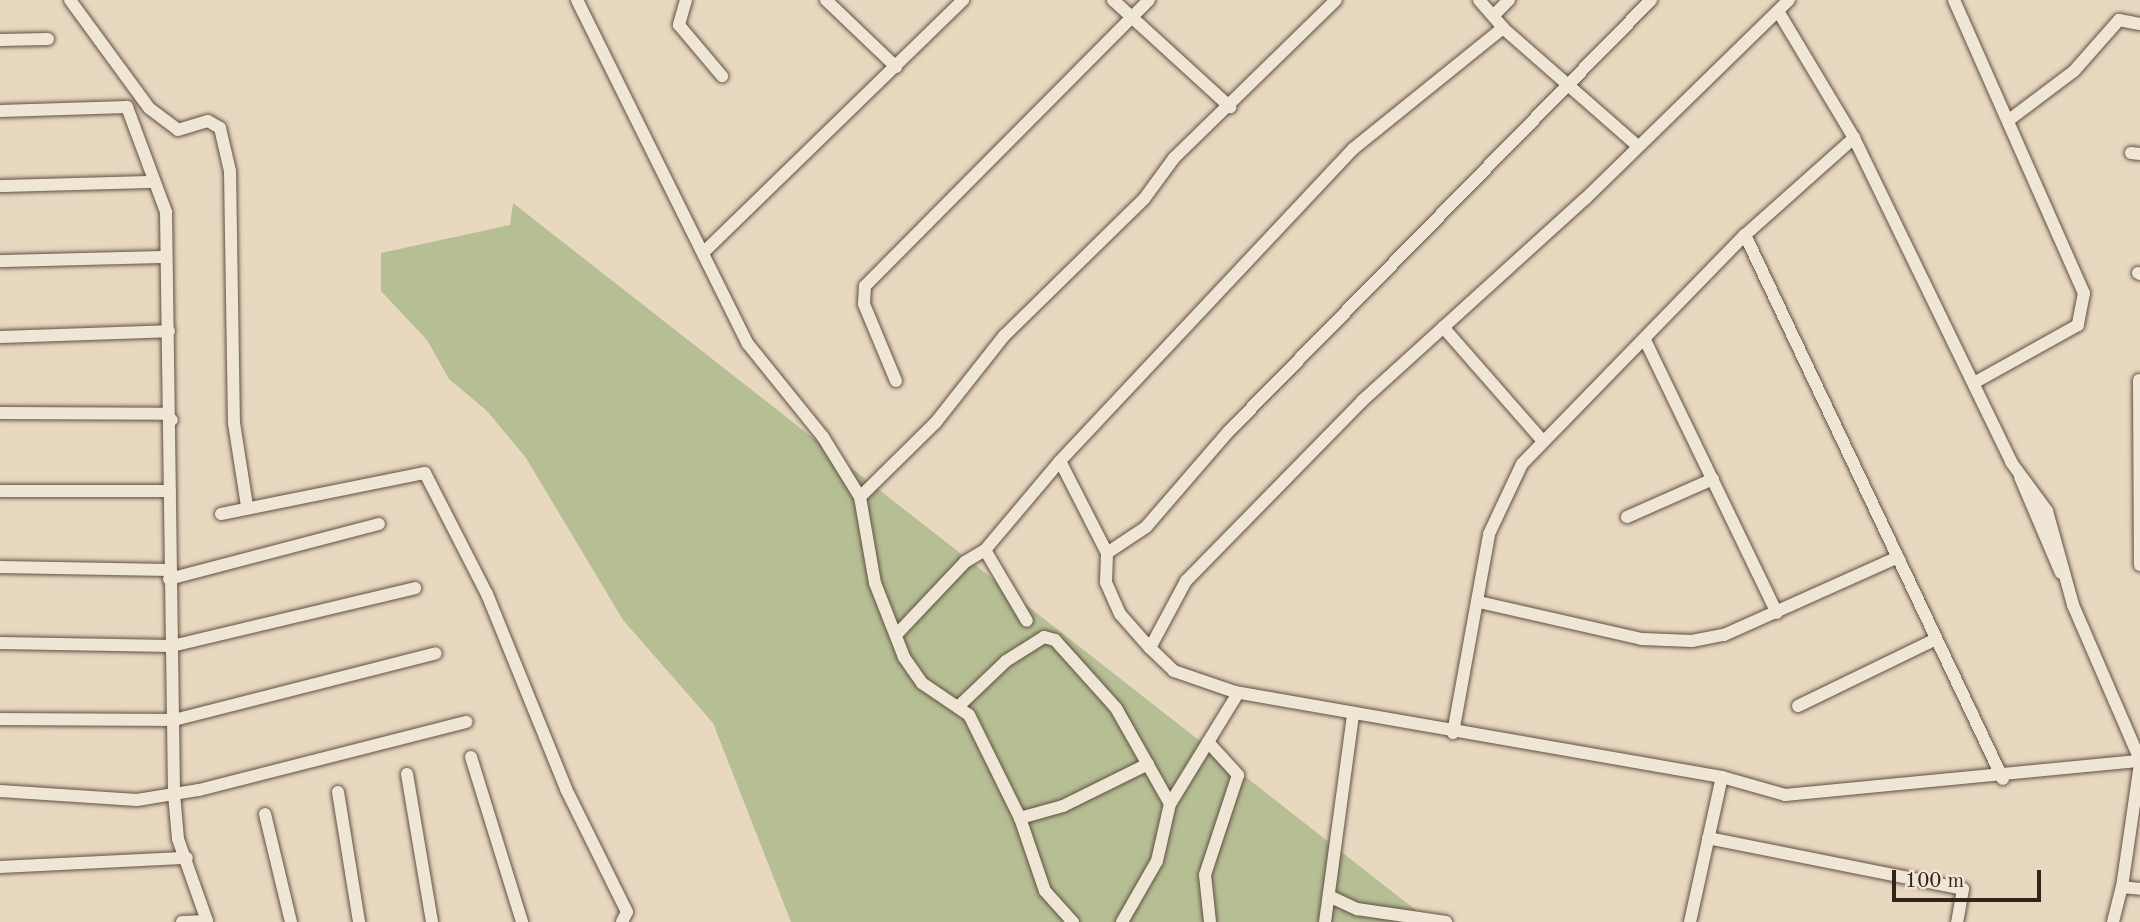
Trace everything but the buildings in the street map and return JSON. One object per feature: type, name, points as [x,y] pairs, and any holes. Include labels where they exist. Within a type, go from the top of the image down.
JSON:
[{"type":"street","points":[[70,0],[149,108],[178,130],[208,121],[220,128],[230,171],[234,424],[247,506]]},
{"type":"street","points":[[577,0],[706,250],[748,344],[823,437],[860,497],[875,583],[896,635],[922,683],[960,705],[1020,818],[1045,891],[1073,922]]},
{"type":"street","points":[[686,0],[679,25],[722,76]]},
{"type":"street","points":[[825,0],[896,67]]},
{"type":"street","points":[[706,250],[963,0]]},
{"type":"street","points":[[1113,0],[1230,107]]},
{"type":"street","points":[[896,381],[864,304],[865,286],[1149,0]]},
{"type":"street","points":[[860,497],[936,422],[1004,336],[1336,0]]},
{"type":"street","points":[[1479,0],[1495,14],[1503,28],[1638,146]]},
{"type":"street","points":[[1495,14],[1509,0]]},
{"type":"street","points":[[1107,553],[1146,527],[1229,431],[1651,0]]},
{"type":"street","points":[[1150,648],[1186,581],[1443,327],[1638,146],[1788,0]]},
{"type":"street","points":[[1960,3],[2009,120],[2081,278],[2084,316],[1974,383]]},
{"type":"street","points":[[1778,11],[1854,138],[2019,474],[2058,535],[2065,580],[2140,761],[2122,887],[2113,922]]},
{"type":"street","points":[[2009,120],[2074,71],[2119,20],[2140,24]]},
{"type":"street","points":[[896,635],[965,562],[985,550],[1060,461],[1353,149],[1503,28]]},
{"type":"street","points":[[0,40],[48,39]]},
{"type":"street","points":[[0,111],[127,107],[138,121],[152,183],[166,212],[172,420],[169,575],[174,794],[187,859],[212,921],[182,922]]},
{"type":"street","points":[[1454,733],[1495,514],[1542,440],[1645,340],[1745,235],[1854,138]]},
{"type":"street","points":[[0,186],[152,183]]},
{"type":"street","points":[[1745,235],[1894,559],[2003,779]]},
{"type":"street","points":[[0,261],[166,257]]},
{"type":"street","points":[[1443,327],[1542,440]]},
{"type":"street","points":[[0,337],[169,331]]},
{"type":"street","points":[[1645,340],[1777,612]]},
{"type":"street","points":[[2139,380],[2135,554],[2140,565]]},
{"type":"street","points":[[0,413],[165,414],[172,420]]},
{"type":"street","points":[[1060,461],[1107,553],[1106,582],[1120,614],[1174,671],[1235,692],[1353,716],[1722,777],[1802,796],[2003,779],[2140,761]]},
{"type":"street","points":[[221,514],[247,506],[425,472],[487,594],[566,789],[627,912],[622,922]]},
{"type":"street","points":[[1627,517],[1713,479]]},
{"type":"street","points":[[0,491],[170,491]]},
{"type":"street","points":[[0,567],[169,575],[379,524]]},
{"type":"street","points":[[985,550],[1027,621]]},
{"type":"street","points":[[1479,602],[1642,639],[1692,641],[1777,612],[1894,559]]},
{"type":"street","points":[[0,643],[172,646],[415,587]]},
{"type":"street","points":[[960,705],[1006,661],[1050,638],[1116,708],[1170,804]]},
{"type":"street","points":[[1798,706],[1934,640]]},
{"type":"street","points":[[0,719],[174,720],[436,653]]},
{"type":"street","points":[[1122,922],[1157,862],[1170,804],[1208,742],[1233,709],[1235,692]]},
{"type":"street","points":[[1325,922],[1331,897],[1353,716]]},
{"type":"street","points":[[0,791],[136,800],[174,794],[466,722]]},
{"type":"street","points":[[1208,742],[1238,775],[1205,875],[1210,922]]},
{"type":"street","points":[[471,757],[522,922]]},
{"type":"street","points":[[1020,818],[1063,806],[1148,764]]},
{"type":"street","points":[[407,774],[432,922]]},
{"type":"street","points":[[1689,922],[1722,777]]},
{"type":"street","points":[[338,792],[359,922]]},
{"type":"street","points":[[265,814],[291,922]]},
{"type":"street","points":[[1708,838],[1964,889],[1957,922]]},
{"type":"street","points":[[0,867],[187,859]]},
{"type":"street","points":[[2122,887],[2140,888]]},
{"type":"street","points":[[1331,897],[1357,909],[1446,922]]},
{"type":"green space","points":[[513,203],[1431,922],[791,922],[713,723],[623,620],[526,458],[487,411],[449,379],[427,340],[381,291],[381,253],[510,225]]}]
